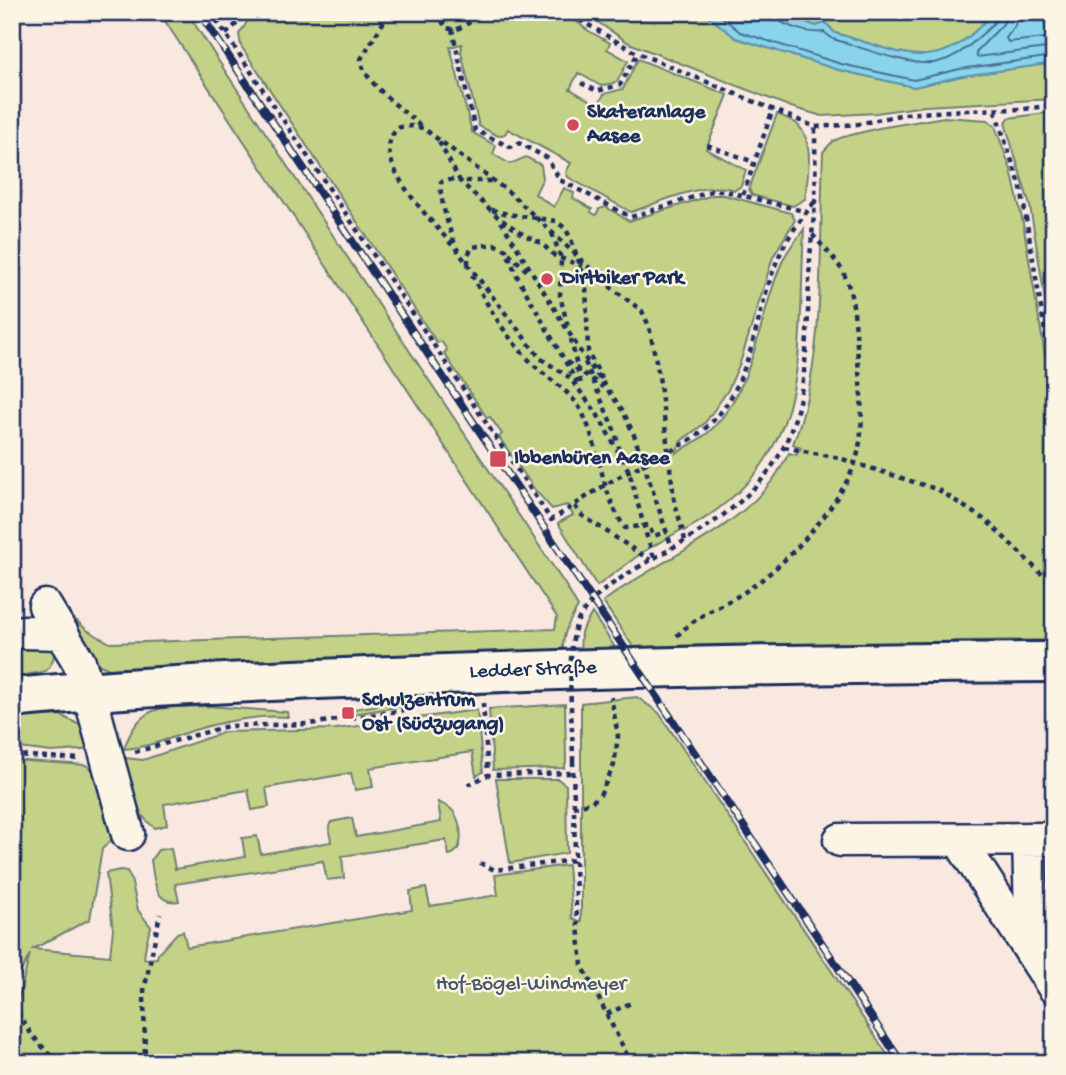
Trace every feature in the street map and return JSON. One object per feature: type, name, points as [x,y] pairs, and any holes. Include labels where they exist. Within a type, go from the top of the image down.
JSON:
[{"type":"main road","name":"Ledder Straße","points":[[12,698],[346,678],[675,666],[1054,662]]},
{"type":"street","points":[[45,606],[79,662],[128,834]]},
{"type":"street","points":[[23,632],[62,633]]},
{"type":"street","points":[[840,840],[1041,839],[1032,954]]},
{"type":"street","points":[[959,840],[1054,987]]},
{"type":"path","points":[[212,12],[551,520],[604,485],[668,452],[712,422],[729,400],[751,349],[770,281],[782,251],[815,201]]},
{"type":"path","points":[[226,34],[249,12]]},
{"type":"path","points":[[437,12],[446,27],[452,29],[466,26],[488,12]]},
{"type":"path","points":[[573,12],[580,20],[638,53],[815,127],[859,124],[904,114],[995,111],[1054,105]]},
{"type":"path","points":[[389,13],[361,60],[361,66],[370,80],[423,128],[510,193],[590,268],[642,311],[649,326],[659,376],[676,513],[685,540]]},
{"type":"path","points":[[452,29],[475,130],[509,147],[519,143],[547,158],[560,180],[631,216],[712,191],[726,191],[813,214]]},
{"type":"path","points":[[581,83],[597,91],[620,85],[638,53]]},
{"type":"path","points":[[743,195],[773,109]]},
{"type":"path","points":[[995,111],[1021,188],[1054,385]]},
{"type":"path","points":[[423,128],[411,125],[400,127],[390,138],[388,149],[393,168],[403,186],[468,264],[540,358],[569,377],[583,393]]},
{"type":"path","points":[[631,1063],[582,965],[576,907],[571,639],[578,619],[585,609],[614,583],[705,529],[748,495],[775,463],[784,447],[800,401],[808,321],[815,201],[815,127]]},
{"type":"path","points":[[437,138],[460,181]]},
{"type":"path","points":[[707,145],[754,162]]},
{"type":"path","points":[[459,253],[452,240],[440,188],[441,182],[454,178],[499,218],[570,336],[623,411],[672,548]]},
{"type":"path","points":[[460,181],[492,181]]},
{"type":"path","points":[[492,210],[556,221],[566,229],[582,265],[586,282],[589,352],[607,390]]},
{"type":"path","points":[[499,218],[561,258],[590,268]]},
{"type":"path","points":[[551,230],[561,258],[560,296],[583,393]]},
{"type":"path","points":[[675,666],[677,636],[689,623],[744,592],[783,560],[837,498],[855,464],[863,412],[851,300],[842,269],[812,234]]},
{"type":"path","points":[[535,280],[506,250],[494,244],[472,247],[468,255],[468,264],[486,305],[529,361],[569,393],[582,414],[611,507],[625,527],[649,525],[653,536],[667,532]]},
{"type":"path","points":[[506,250],[518,278],[583,393],[622,455]]},
{"type":"path","points":[[582,354],[629,471],[652,559]]},
{"type":"path","points":[[567,362],[607,390]]},
{"type":"path","points":[[784,447],[839,458],[939,490],[988,522],[1054,586]]},
{"type":"path","points":[[575,506],[580,514],[652,559]]},
{"type":"path","points":[[603,694],[622,694]]},
{"type":"path","points":[[573,807],[592,802],[600,795],[614,765],[618,736],[611,694]]},
{"type":"path","points":[[563,695],[576,695]]},
{"type":"path","points":[[482,699],[488,775]]},
{"type":"path","points":[[12,755],[74,760],[146,751],[228,726],[309,724],[415,709]]},
{"type":"path","points":[[468,785],[488,775],[573,773]]},
{"type":"path","points":[[480,863],[495,870],[575,860]]},
{"type":"path","points":[[145,1063],[144,991],[160,914]]},
{"type":"path","points":[[607,1014],[633,1002]]},
{"type":"path","points":[[12,1004],[32,1035],[57,1063]]},
{"type":"green space","points":[[159,12],[187,12],[566,586],[578,607],[566,629],[563,654],[259,661],[109,669],[91,661],[51,598],[87,630],[110,643],[555,629],[557,617]]},
{"type":"green space","points":[[254,12],[565,12],[587,30],[610,43],[607,49],[628,61],[617,82],[601,86],[578,73],[570,89],[598,105],[604,94],[623,89],[638,59],[728,95],[706,149],[746,170],[741,186],[735,190],[697,190],[631,212],[568,177],[566,172],[571,163],[508,129],[505,134],[498,136],[479,126],[461,52],[462,44],[450,47],[472,132],[496,146],[493,154],[510,164],[526,157],[541,165],[543,178],[535,194],[554,207],[564,188],[574,193],[573,198],[592,209],[591,212],[596,215],[599,209],[606,207],[629,221],[713,195],[724,195],[791,213],[795,220],[773,257],[740,363],[728,390],[705,423],[681,441],[676,453],[712,429],[739,391],[783,260],[804,229],[801,321],[790,401],[778,438],[757,471],[726,502],[684,531],[683,529],[643,552],[597,586],[558,523],[573,515],[567,505],[552,509],[535,490],[499,437],[502,434],[490,417],[487,418],[444,353],[447,350],[441,341],[437,343],[241,46],[239,34]]},
{"type":"green space","points":[[583,12],[703,12],[736,38],[839,70],[914,87],[962,76],[1054,63],[1054,99],[925,106],[876,113],[822,116],[791,107],[629,43]]},
{"type":"green space","points":[[776,12],[993,12],[973,33],[955,46],[938,53],[920,55],[882,48],[835,33],[826,23],[816,26]]},
{"type":"green space","points":[[1054,112],[1054,354],[1030,206],[1005,123],[1009,118]]},
{"type":"green space","points":[[777,114],[797,124],[807,140],[805,199],[793,206],[752,195],[749,189]]},
{"type":"green space","points":[[944,117],[988,120],[995,126],[1011,170],[1023,223],[1054,409],[1054,640],[956,641],[908,650],[638,654],[603,602],[735,517],[772,481],[789,453],[796,455],[801,448],[793,444],[804,410],[816,338],[821,262],[823,152],[833,141],[843,137]]},
{"type":"green space","points":[[592,613],[620,655],[580,655],[581,632]]},
{"type":"green space","points":[[12,640],[53,641],[54,657],[46,671],[12,678]]},
{"type":"green space","points":[[605,685],[597,689],[481,694],[353,714],[353,709],[453,693]]},
{"type":"green space","name":"Hof-Bögel-Windmeyer","points":[[637,697],[659,713],[893,1063],[12,1063],[12,1024],[30,954],[12,989],[12,760],[86,765],[102,777],[113,839],[102,849],[90,919],[33,949],[110,956],[113,929],[106,873],[120,870],[127,871],[138,910],[151,927],[144,959],[157,958],[177,933],[183,931],[187,947],[412,910],[410,891],[426,888],[430,906],[498,895],[495,875],[568,865],[572,918],[581,922],[581,703]]},
{"type":"green space","points":[[565,704],[564,768],[493,770],[489,709]]},
{"type":"green space","points":[[207,706],[287,712],[288,717],[228,721],[151,744],[124,749],[138,722],[155,710]]},
{"type":"green space","points":[[477,710],[483,772],[476,776],[472,752],[370,768],[373,787],[355,790],[351,773],[266,788],[269,807],[252,810],[248,790],[164,804],[167,825],[155,828],[136,806],[130,788],[125,758],[143,760],[225,732],[336,729]]},
{"type":"green space","points":[[60,715],[82,726],[95,749],[51,752],[12,747],[12,717]]},
{"type":"green space","points":[[496,779],[558,779],[566,785],[567,853],[510,863]]},
{"type":"green space","points":[[438,802],[453,811],[460,829],[458,848],[449,855],[446,840],[342,856],[344,878],[327,880],[323,861],[175,884],[179,901],[165,899],[157,889],[151,860],[158,850],[171,848],[175,869],[245,857],[242,838],[257,836],[261,854],[331,842],[331,822],[352,818],[356,837],[441,822]]},
{"type":"water","points":[[703,12],[776,12],[816,26],[826,23],[835,33],[882,48],[920,55],[938,53],[955,46],[973,33],[993,12],[1054,12],[1054,63],[962,76],[914,87],[839,70],[736,38]]},
{"type":"railway","points":[[199,12],[902,1063]]},
{"type":"place","name":"Skateranlage Aasee","points":[[573,125]]},
{"type":"place","name":"Dirtbiker Park","points":[[547,279]]},
{"type":"place","name":"Ibbenbüren Aasee","points":[[498,459]]},
{"type":"place","name":"Schulzentrum Ost (Südzugang)","points":[[348,713]]}]
